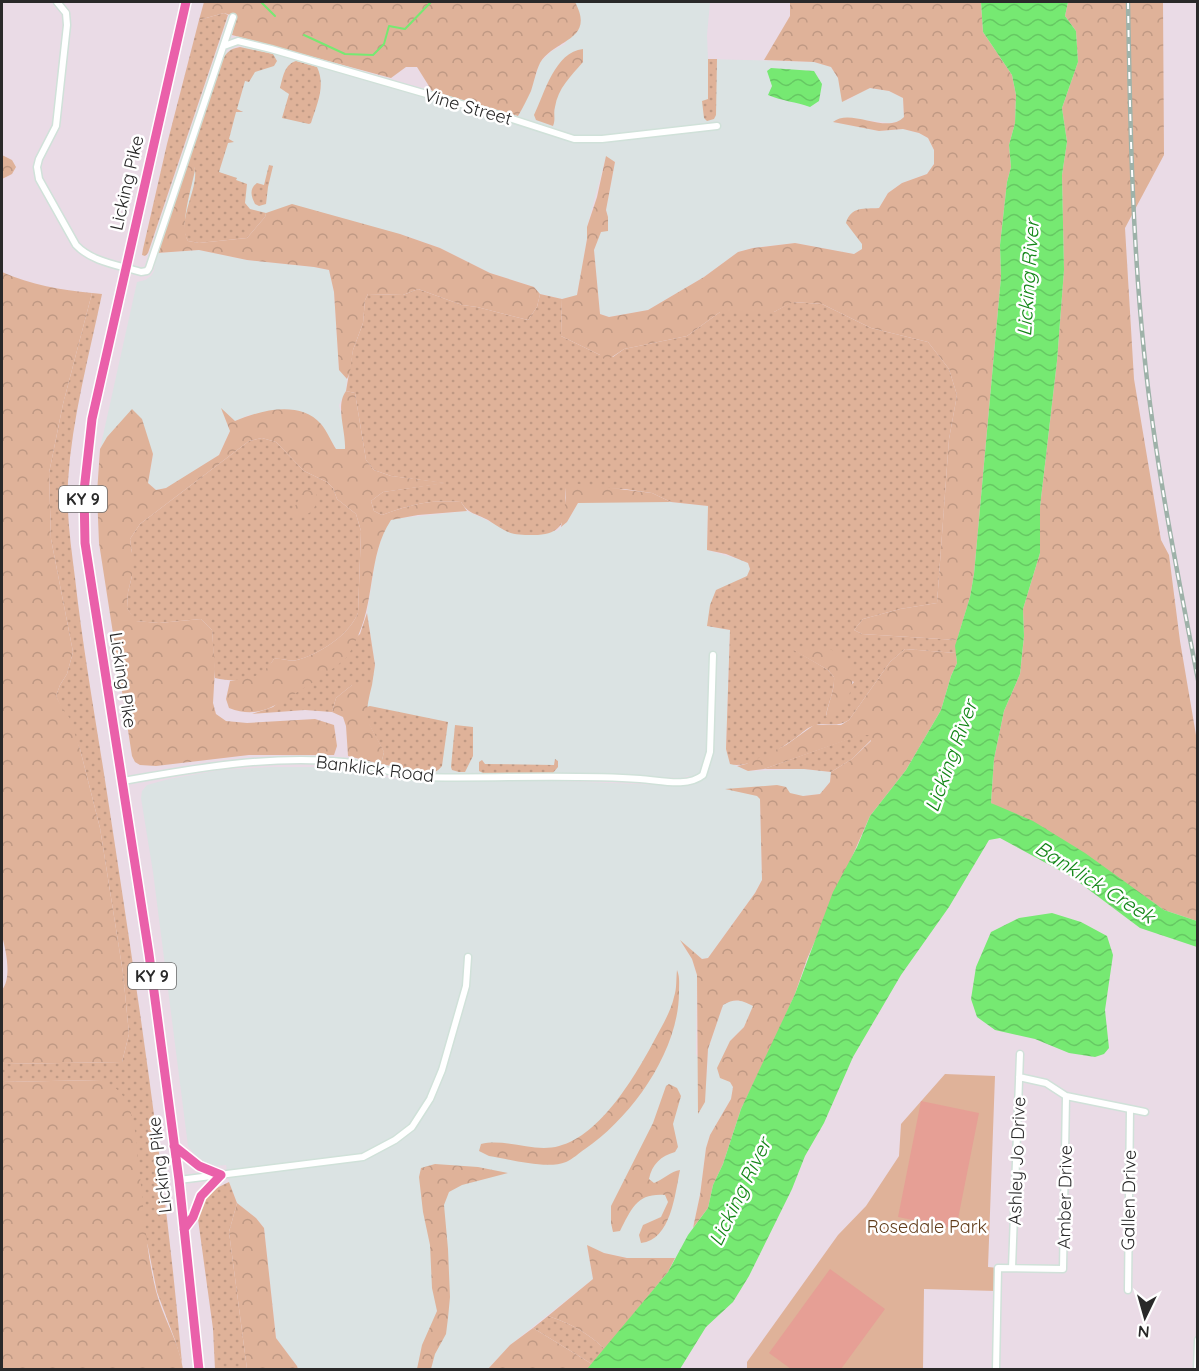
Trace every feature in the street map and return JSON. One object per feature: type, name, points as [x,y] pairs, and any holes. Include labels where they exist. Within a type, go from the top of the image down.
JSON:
[{"type":"main road","name":"Licking Pike","points":[[186,2],[92,419],[85,467],[83,507],[88,569],[123,781],[179,1180],[199,1370]]},
{"type":"main road","points":[[174,1146],[199,1166],[221,1174],[201,1196],[193,1216],[184,1229]]},
{"type":"street","points":[[57,2],[66,13],[67,31],[56,126],[39,159],[37,167],[39,179],[75,245],[93,258],[143,273],[149,268],[232,16]]},
{"type":"street","name":"Vine Street","points":[[224,46],[238,41],[272,49],[574,139],[602,139],[717,126]]},
{"type":"street","name":"Banklick Road","points":[[123,781],[231,763],[318,761],[352,763],[416,777],[616,778],[664,781],[699,778],[706,770],[710,752],[712,656]]},
{"type":"street","points":[[179,1180],[363,1157],[395,1140],[412,1127],[430,1099],[442,1071],[466,986],[468,957]]},
{"type":"street","name":"Ashley Jo Drive","points":[[1012,1268],[1020,1054]]},
{"type":"street","points":[[1019,1077],[1046,1083],[1066,1095],[1145,1112]]},
{"type":"street","name":"Amber Drive","points":[[996,1370],[998,1268],[1064,1269],[1066,1095]]},
{"type":"street","name":"Gallen Drive","points":[[1128,1290],[1130,1109]]},
{"type":"street","points":[[1197,1341],[1197,1370]]},
{"type":"shaded area","points":[[575,2],[710,2],[707,35],[708,59],[814,62],[831,67],[847,101],[870,88],[889,91],[903,98],[904,117],[900,121],[890,123],[846,118],[834,122],[879,131],[903,129],[919,133],[928,138],[934,150],[934,164],[927,174],[902,183],[888,193],[879,208],[869,209],[856,236],[863,244],[862,249],[854,254],[795,243],[752,248],[738,252],[704,277],[648,310],[609,317],[600,314],[594,250],[601,231],[608,231],[606,210],[615,162],[606,157],[587,227],[577,296],[562,299],[540,294],[534,287],[490,273],[440,248],[400,234],[265,217],[184,224],[189,156],[220,65],[225,54],[231,49],[247,47],[264,51],[514,124],[530,92],[540,62],[552,51],[565,44],[577,7]]},
{"type":"shaded area","points":[[199,250],[247,260],[329,270],[334,292],[339,370],[347,379],[346,391],[339,405],[345,432],[345,449],[336,449],[321,424],[249,415],[235,421],[222,410],[230,431],[219,455],[167,488],[156,490],[148,483],[153,454],[132,410],[107,437],[100,449],[137,282],[151,276],[157,253]]},
{"type":"shaded area","points":[[671,502],[708,506],[707,550],[748,563],[750,569],[748,576],[735,583],[707,626],[730,630],[726,749],[730,763],[748,771],[804,769],[831,772],[830,782],[820,794],[803,796],[728,789],[758,796],[760,799],[762,880],[708,958],[702,959],[681,942],[692,959],[697,975],[696,1054],[707,1075],[708,1049],[723,1005],[730,1001],[741,1000],[754,1006],[744,1027],[730,1041],[730,1082],[733,1087],[731,1099],[710,1135],[706,1148],[693,1228],[675,1258],[627,1258],[604,1253],[587,1246],[593,1279],[510,1345],[488,1369],[298,1369],[276,1338],[264,1228],[256,1218],[237,1203],[229,1182],[226,1165],[216,1166],[205,1162],[188,1146],[153,872],[141,798],[142,791],[147,785],[169,779],[221,770],[271,767],[354,769],[393,779],[417,780],[530,780],[689,786],[701,781],[688,776],[682,778],[597,774],[426,773],[381,764],[384,752],[367,707],[375,665],[367,613],[375,561],[383,532],[391,519],[467,511],[493,523],[557,531],[567,522],[578,503]]},
{"type":"shaded area","points":[[921,1101],[979,1113],[956,1229],[898,1217]]},
{"type":"shaded area","points":[[830,1269],[885,1309],[841,1369],[791,1369],[769,1353]]},
{"type":"green space","points":[[204,2],[575,2],[580,15],[580,25],[571,38],[546,55],[540,63],[531,91],[518,116],[432,91],[417,67],[406,67],[391,78],[232,35],[236,17],[224,13],[199,20]]},
{"type":"green space","points":[[790,2],[981,2],[983,32],[1012,75],[1016,95],[1015,123],[1009,145],[1011,167],[1007,182],[1000,245],[1001,277],[974,574],[970,597],[957,640],[862,634],[854,630],[863,619],[900,609],[937,603],[949,439],[957,395],[949,369],[928,342],[871,328],[822,304],[793,302],[774,312],[720,312],[687,336],[624,349],[606,361],[600,355],[561,336],[562,299],[577,295],[587,227],[597,197],[606,156],[615,162],[606,210],[608,231],[601,232],[594,250],[600,314],[609,317],[648,310],[704,277],[738,252],[753,248],[795,243],[854,254],[862,249],[862,244],[846,223],[851,214],[863,209],[879,208],[888,193],[902,183],[927,174],[934,164],[934,150],[928,138],[919,133],[903,129],[879,131],[833,122],[849,117],[879,123],[897,122],[904,117],[903,98],[889,91],[870,88],[842,102],[838,78],[831,67],[814,62],[764,60],[790,16]]},
{"type":"green space","points":[[1068,2],[1163,2],[1164,155],[1125,228],[1134,379],[1161,540],[1169,555],[1180,641],[1197,741],[1197,921],[1164,910],[1137,891],[991,803],[994,759],[1004,711],[1020,674],[1024,637],[1023,609],[1040,553],[1040,507],[1057,361],[1064,270],[1062,175],[1067,142],[1062,108],[1078,62],[1076,31],[1065,16]]},
{"type":"green space","points":[[224,13],[228,15],[148,253],[145,256],[142,255],[143,249],[167,144],[199,20]]},
{"type":"green space","points":[[240,47],[273,54],[277,61],[274,66],[255,72],[249,82],[245,81],[237,109],[243,112],[236,112],[229,139],[234,142],[228,143],[219,172],[247,184],[245,203],[250,209],[266,213],[265,217],[247,238],[199,243],[188,241],[184,225],[195,178],[195,170],[189,156],[220,65],[227,53]]},
{"type":"green space","points":[[583,49],[583,62],[559,94],[554,110],[553,126],[536,120],[534,115],[552,74],[565,57]]},
{"type":"green space","points":[[708,59],[717,59],[716,115],[714,119],[707,121],[704,118],[702,101],[708,99]]},
{"type":"green space","points":[[296,61],[317,67],[320,74],[320,95],[309,124],[282,118],[289,94],[280,88],[286,68]]},
{"type":"green space","points":[[2,155],[12,160],[16,167],[12,174],[2,179]]},
{"type":"green space","points":[[189,156],[195,170],[185,216],[188,241],[199,243],[247,238],[266,213],[292,204],[400,234],[440,248],[490,273],[534,287],[540,294],[537,307],[528,320],[462,305],[418,289],[403,295],[368,294],[365,300],[363,323],[353,350],[347,379],[339,370],[334,292],[329,270],[247,260],[199,250],[157,253]]},
{"type":"green space","points":[[269,165],[273,166],[266,204],[259,206],[255,204],[252,190],[257,183],[264,185]]},
{"type":"green space","points":[[2,272],[46,286],[92,293],[63,404],[49,473],[51,539],[73,652],[67,674],[56,696],[69,717],[80,749],[100,828],[123,973],[129,1034],[122,1062],[2,1064],[2,990],[7,971],[2,936]]},
{"type":"green space","points":[[418,289],[462,305],[528,320],[537,307],[540,294],[562,299],[561,336],[600,355],[613,357],[624,349],[687,336],[720,312],[774,312],[792,302],[822,304],[871,328],[928,342],[949,369],[957,395],[949,439],[937,603],[900,609],[863,619],[854,630],[862,634],[957,640],[956,653],[905,649],[890,662],[849,720],[835,725],[813,726],[763,758],[745,764],[730,764],[726,749],[730,630],[707,626],[710,605],[716,590],[747,576],[750,569],[748,563],[726,554],[707,550],[708,506],[671,502],[652,493],[624,489],[565,488],[562,523],[557,529],[542,535],[507,532],[470,512],[461,502],[440,501],[421,504],[382,515],[374,511],[371,501],[383,492],[444,483],[391,476],[374,470],[366,460],[355,393],[346,391],[353,350],[363,323],[365,300],[368,294],[403,295]],"holes":[[[791,648],[854,682],[826,716],[834,677],[828,670]]]},
{"type":"green space","points":[[92,293],[102,294],[73,434],[68,481],[69,530],[82,632],[149,1077],[182,1363],[157,1292],[148,1247],[101,1080],[2,1082],[2,1064],[122,1062],[129,1034],[123,973],[100,828],[80,749],[56,696],[67,674],[73,652],[51,539],[49,473],[63,404]]},
{"type":"green space","points":[[346,391],[355,393],[366,460],[374,470],[391,476],[447,483],[383,492],[371,501],[374,511],[382,515],[421,504],[450,501],[461,502],[467,511],[391,520],[378,549],[362,627],[346,658],[313,682],[269,708],[247,712],[229,708],[226,699],[230,681],[260,674],[274,659],[294,660],[315,653],[341,636],[358,613],[361,531],[356,514],[337,499],[333,488],[327,482],[304,471],[276,442],[262,438],[249,441],[140,524],[130,539],[132,576],[127,608],[136,621],[159,623],[201,619],[212,630],[215,669],[213,703],[216,714],[226,721],[247,723],[315,719],[334,725],[337,746],[334,755],[249,755],[156,766],[140,765],[132,756],[99,543],[97,493],[100,449],[107,437],[132,409],[142,419],[153,454],[148,483],[156,490],[166,488],[219,455],[230,431],[221,408],[235,421],[256,413],[280,409],[302,412],[321,424],[336,449],[345,449],[341,404]]},
{"type":"green space","points":[[262,438],[276,442],[304,471],[327,482],[333,488],[337,499],[356,514],[361,531],[358,613],[341,636],[315,653],[294,660],[274,659],[265,672],[254,678],[234,680],[215,678],[212,630],[201,619],[159,623],[135,621],[127,608],[132,576],[130,539],[140,524],[249,441]]},
{"type":"green space","points":[[570,483],[652,493],[671,502],[578,503],[567,522],[561,527],[566,498],[565,488]]},
{"type":"green space","points":[[304,490],[316,491],[315,506],[307,514],[296,516],[293,510]]},
{"type":"green space","points":[[367,613],[375,665],[372,685],[352,685],[336,698],[332,712],[305,710],[252,714],[273,707],[360,634]]},
{"type":"green space","points":[[790,648],[832,650],[851,666],[852,683],[849,694],[831,716],[826,717],[834,677],[828,670]]},
{"type":"green space","points":[[905,649],[956,653],[957,663],[941,710],[906,770],[870,816],[807,959],[795,994],[741,1109],[723,1164],[713,1185],[708,1208],[693,1228],[706,1148],[710,1135],[731,1099],[733,1087],[730,1082],[720,1078],[717,1068],[730,1041],[744,1027],[753,1006],[738,1001],[731,1001],[723,1005],[708,1049],[705,1102],[698,1114],[697,975],[692,959],[680,940],[702,959],[708,958],[762,880],[760,799],[757,796],[725,789],[777,785],[786,787],[790,793],[803,796],[820,794],[830,782],[831,772],[852,759],[871,741],[871,735],[861,735],[764,769],[748,771],[737,766],[786,745],[814,725],[841,725],[849,720],[890,662]]},
{"type":"green space","points":[[352,685],[372,685],[367,715],[384,752],[381,764],[348,756],[346,726],[343,717],[332,712],[336,698]]},
{"type":"green space","points":[[367,707],[448,722],[442,766],[439,770],[426,773],[381,764],[384,752],[366,719]]},
{"type":"green space","points":[[455,725],[473,727],[473,756],[465,772],[452,770],[451,767]]},
{"type":"green space","points":[[862,734],[871,735],[871,740],[852,759],[831,772],[764,769]]},
{"type":"green space","points":[[555,759],[558,761],[558,767],[552,774],[483,773],[479,771],[479,762],[482,760],[485,764],[554,765]]},
{"type":"green space","points":[[677,970],[679,992],[677,1014],[662,1059],[650,1081],[635,1101],[603,1135],[571,1159],[558,1164],[528,1163],[489,1156],[479,1151],[481,1144],[491,1143],[549,1148],[574,1140],[589,1130],[616,1102],[663,1024],[676,991]]},
{"type":"green space","name":"Rosedale Park","points":[[945,1074],[995,1076],[988,1267],[998,1268],[997,1291],[924,1289],[923,1369],[747,1370],[747,1362],[838,1235],[866,1206],[899,1156],[901,1124]]},
{"type":"green space","points":[[101,1080],[121,1093],[131,1113],[153,1276],[159,1301],[178,1349],[183,1369],[2,1369],[2,1082]]},
{"type":"green space","points":[[669,1084],[677,1088],[681,1096],[673,1124],[678,1147],[675,1152],[658,1161],[649,1179],[654,1183],[680,1170],[670,1214],[665,1225],[651,1240],[641,1243],[639,1235],[643,1225],[661,1217],[668,1202],[665,1195],[642,1199],[632,1209],[620,1231],[613,1232],[611,1206],[653,1123],[666,1086]]},
{"type":"green space","points":[[435,1164],[478,1167],[508,1173],[462,1185],[449,1192],[444,1205],[450,1297],[446,1334],[435,1354],[431,1369],[417,1369],[422,1345],[437,1311],[432,1288],[430,1245],[419,1177],[421,1168]]},
{"type":"green space","points":[[229,1182],[237,1203],[229,1232],[247,1369],[215,1369],[213,1329],[198,1219],[207,1195]]},
{"type":"green space","points":[[237,1203],[256,1218],[264,1228],[276,1338],[298,1369],[247,1369],[229,1232]]},
{"type":"green space","points":[[587,1245],[604,1253],[627,1258],[675,1258],[668,1272],[605,1349],[578,1329],[548,1316],[593,1279]]},
{"type":"green space","points":[[548,1316],[578,1329],[605,1349],[592,1364],[533,1328]]},
{"type":"green space","points":[[533,1328],[592,1364],[587,1369],[488,1369],[510,1345]]},
{"type":"water","points":[[981,2],[1068,2],[1065,16],[1076,31],[1078,62],[1062,108],[1067,142],[1062,175],[1064,270],[1057,361],[1040,507],[1040,553],[1023,609],[1024,636],[1020,674],[1004,711],[994,759],[991,803],[1033,821],[1085,853],[1164,910],[1197,921],[1197,947],[1140,928],[1072,877],[1000,838],[989,840],[949,907],[901,975],[853,1057],[824,1123],[805,1156],[792,1189],[749,1276],[733,1302],[706,1327],[680,1369],[587,1369],[668,1272],[688,1235],[708,1208],[713,1185],[723,1164],[741,1109],[795,994],[833,892],[857,847],[870,816],[906,770],[941,710],[957,663],[955,646],[970,597],[974,574],[1001,277],[1000,245],[1007,182],[1011,167],[1009,145],[1015,123],[1016,95],[1012,75],[983,32]]},
{"type":"water","points":[[771,68],[814,71],[822,84],[819,101],[810,107],[768,95],[772,86],[767,71]]},
{"type":"water","points":[[1052,913],[1081,922],[1107,936],[1113,955],[1105,1010],[1109,1048],[1104,1054],[1095,1057],[1069,1053],[1035,1039],[995,1030],[977,1017],[971,999],[976,967],[991,932],[1019,918]]},
{"type":"waterway","points":[[261,2],[275,16]]},
{"type":"waterway","points":[[304,35],[345,54],[373,55],[384,44],[389,26],[405,29],[431,2]]},
{"type":"waterway","points":[[448,2],[457,2]]},
{"type":"railway","points":[[1128,2],[1134,221],[1144,352],[1160,475],[1198,680]]},
{"type":"water label","name":"Licking River","points":[[1028,278]]},
{"type":"water label","name":"Licking River","points":[[951,756]]},
{"type":"water label","name":"Banklick Creek","points":[[1095,882]]},
{"type":"water label","name":"Licking River","points":[[740,1192]]}]
